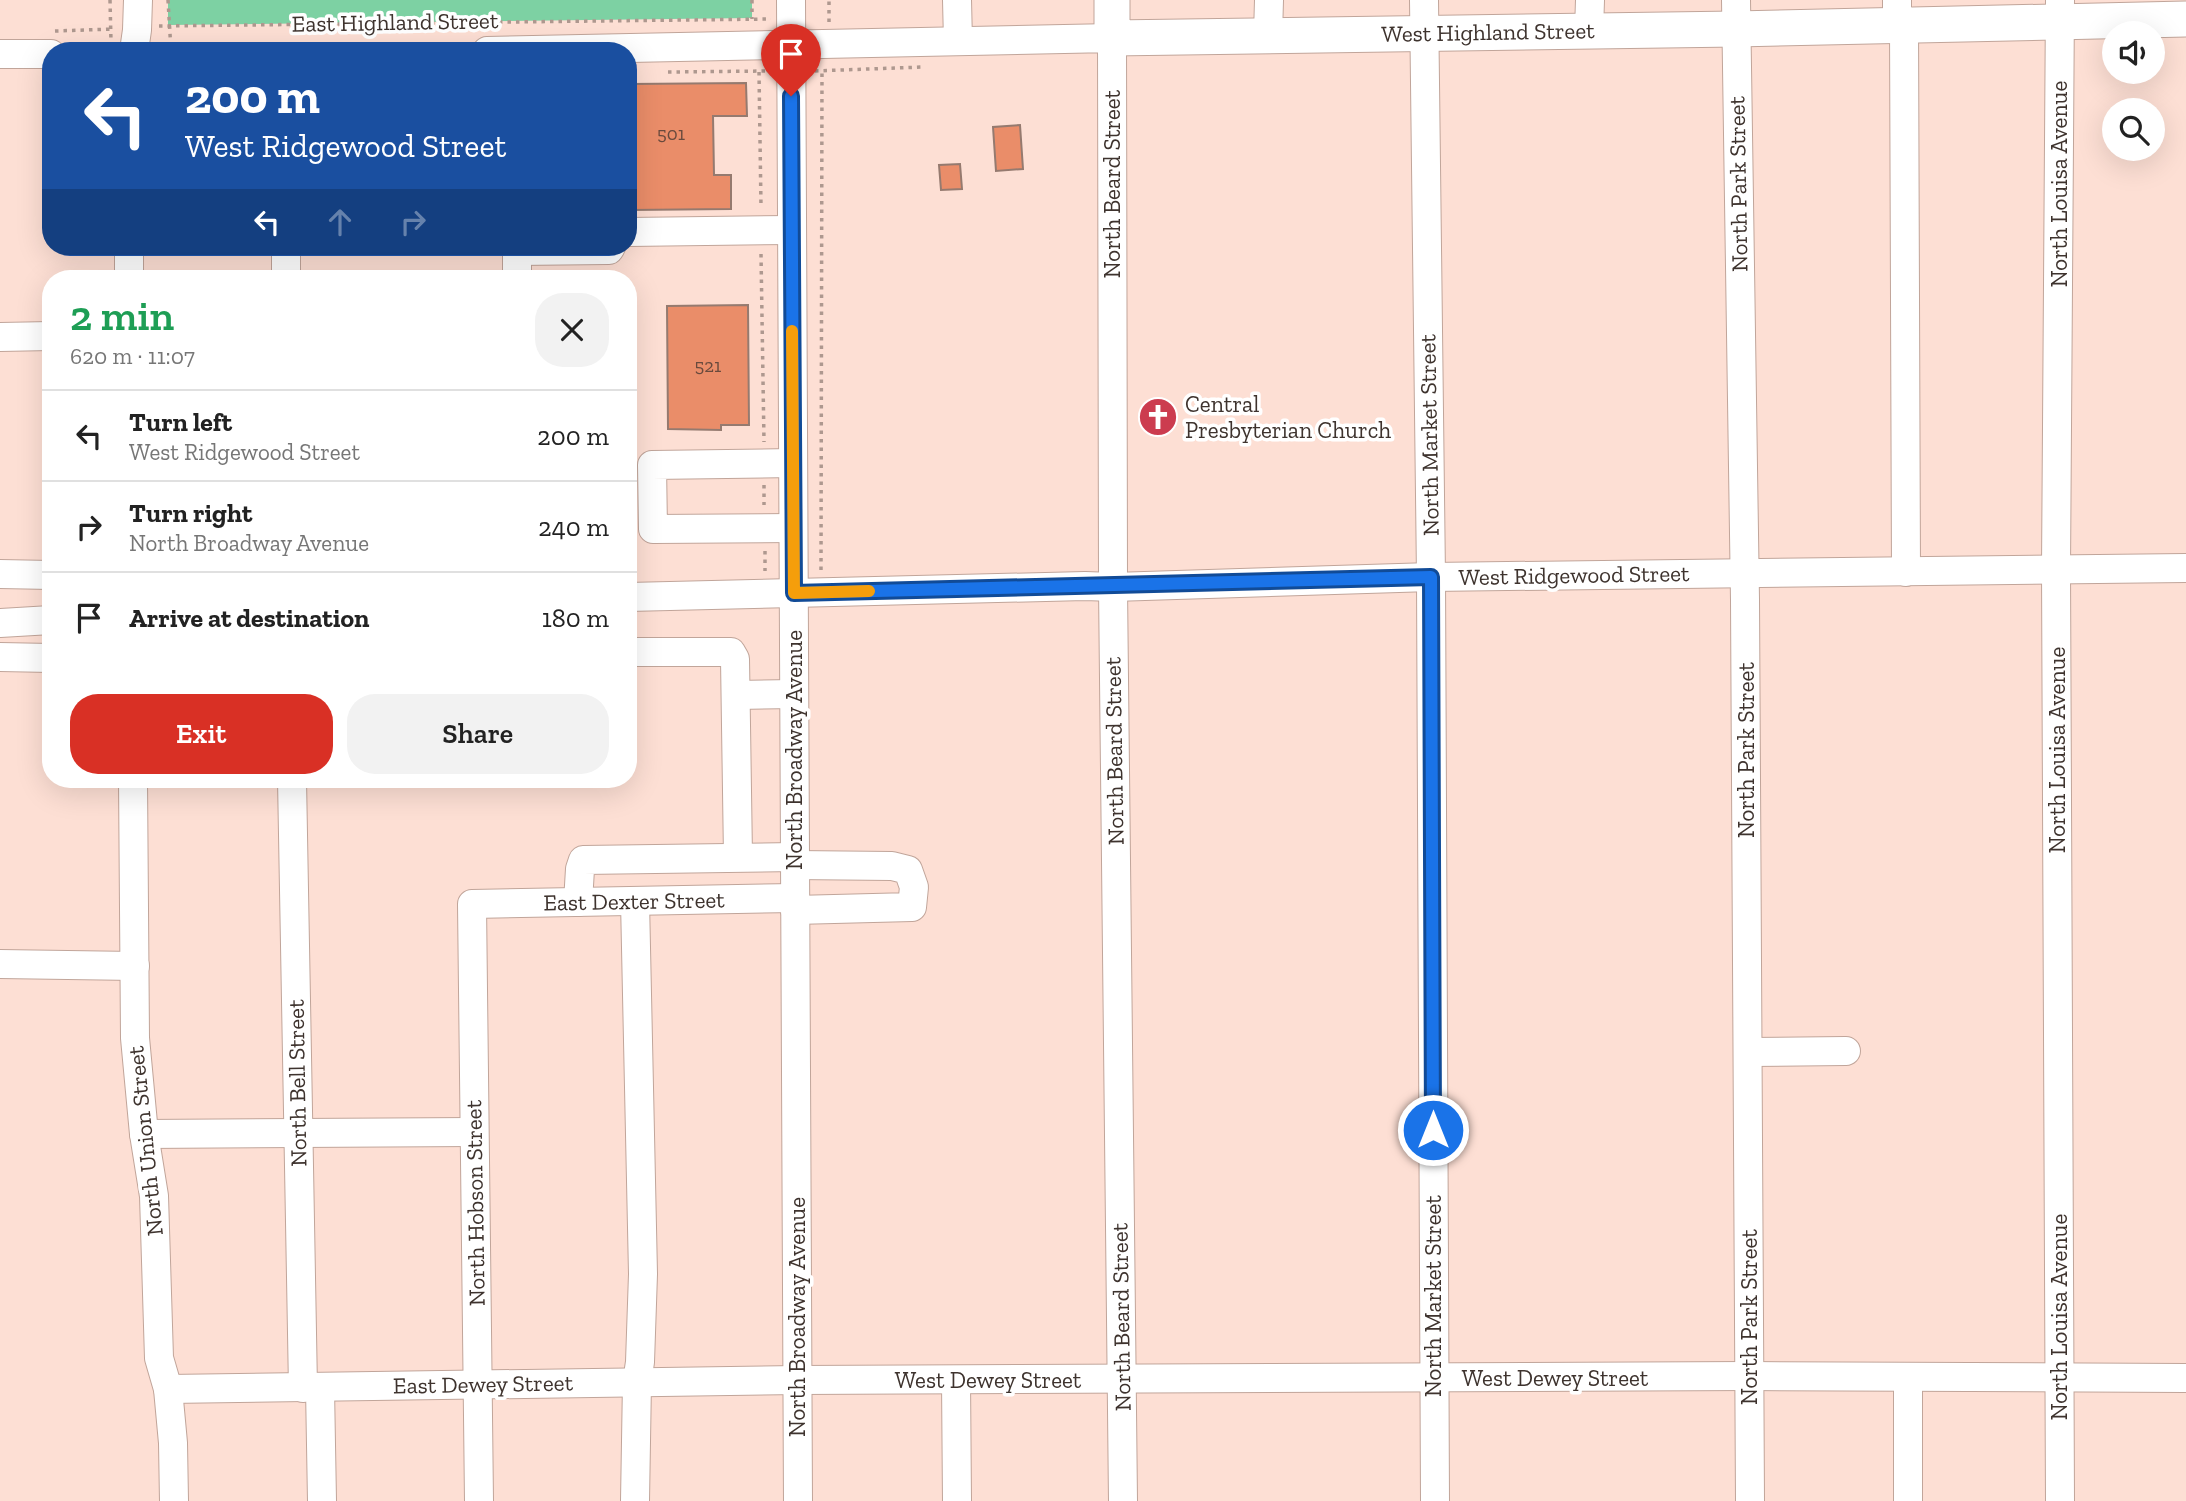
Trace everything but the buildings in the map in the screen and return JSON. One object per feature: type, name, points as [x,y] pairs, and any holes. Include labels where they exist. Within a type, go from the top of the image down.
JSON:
[{"type":"main road","name":"North Beard Street","points":[[1112,0],[1112,38]]},
{"type":"main road","name":"West Highland Street","points":[[1112,38],[1268,35],[1424,16],[2060,10],[2186,19]]},
{"type":"street","points":[[127,37],[138,0]]},
{"type":"street","points":[[957,0],[958,41]]},
{"type":"street","points":[[1268,35],[1269,0]]},
{"type":"street","name":"North Louisa Avenue","points":[[2060,10],[2056,569],[2060,1501]]},
{"type":"street","points":[[1900,12],[1906,572]]},
{"type":"street","name":"North Park Street","points":[[1736,14],[1744,573],[1750,1501]]},
{"type":"street","name":"North Market Street","points":[[1424,16],[1431,577],[1435,1501]]},
{"type":"street","name":"East Highland Street","points":[[637,47],[755,45],[791,34]]},
{"type":"street","name":"West Highland Street","points":[[791,34],[827,44],[1112,38]]},
{"type":"street","name":"North Broadway Avenue","points":[[791,34],[798,1501]]},
{"type":"street","name":"North Beard Street","points":[[1112,38],[1113,587],[1123,1501]]},
{"type":"street","points":[[0,54],[42,44]]},
{"type":"street","points":[[637,232],[792,230]]},
{"type":"street","points":[[517,259],[548,256]]},
{"type":"street","points":[[1,337],[42,336]]},
{"type":"street","points":[[793,463],[652,465],[653,529],[793,528]]},
{"type":"street","name":"West Ridgewood Street","points":[[637,597],[1431,577],[2186,568]]},
{"type":"street","points":[[0,574],[42,575]]},
{"type":"street","points":[[0,623],[42,621]]},
{"type":"street","points":[[637,652],[731,652],[735,659],[738,857]]},
{"type":"street","points":[[0,657],[42,658]]},
{"type":"street","points":[[737,695],[794,694]]},
{"type":"street","name":"North Union Street","points":[[133,788],[135,1038],[144,1134],[155,1196],[159,1358],[168,1389],[173,1443],[174,1501]]},
{"type":"street","name":"North Bell Street","points":[[292,788],[298,1133],[312,1388],[322,1501]]},
{"type":"street","points":[[578,902],[583,860],[738,857],[795,861]]},
{"type":"street","name":"East Dexter Street","points":[[472,904],[635,901],[912,906],[914,887],[908,870],[892,866],[795,861]]},
{"type":"street","points":[[635,901],[638,1159],[643,1274],[637,1381],[635,1501]]},
{"type":"street","name":"North Hobson Street","points":[[472,904],[479,1501]]},
{"type":"street","points":[[0,964],[135,966]]},
{"type":"street","points":[[1748,1052],[1846,1051]]},
{"type":"street","points":[[144,1134],[474,1132]]},
{"type":"street","name":"West Dewey Street","points":[[797,1380],[1750,1376],[2186,1378]]},
{"type":"street","points":[[1908,1378],[1908,1501]]},
{"type":"street","name":"East Dewey Street","points":[[168,1389],[797,1380]]},
{"type":"street","points":[[956,1380],[957,1501]]},
{"type":"path","points":[[110,0],[127,37]]},
{"type":"path","points":[[168,0],[170,42]]},
{"type":"path","points":[[752,0],[761,230],[765,571]]},
{"type":"path","points":[[821,570],[822,71],[827,44],[829,0]]},
{"type":"path","name":"East Highland Street","points":[[53,42],[127,37],[168,25],[755,45],[791,34]]},
{"type":"path","name":"East Highland Street","points":[[667,72],[791,34]]},
{"type":"green space","points":[[168,0],[752,0],[752,18],[168,25]]},
{"type":"slow traffic","points":[[792,331],[794,593],[869,591]]},
{"type":"place","name":"Central Presbyterian Church","points":[[1158,417]]},
{"type":"route","points":[[791,96],[794,593],[1431,577],[1433,1130]]}]
